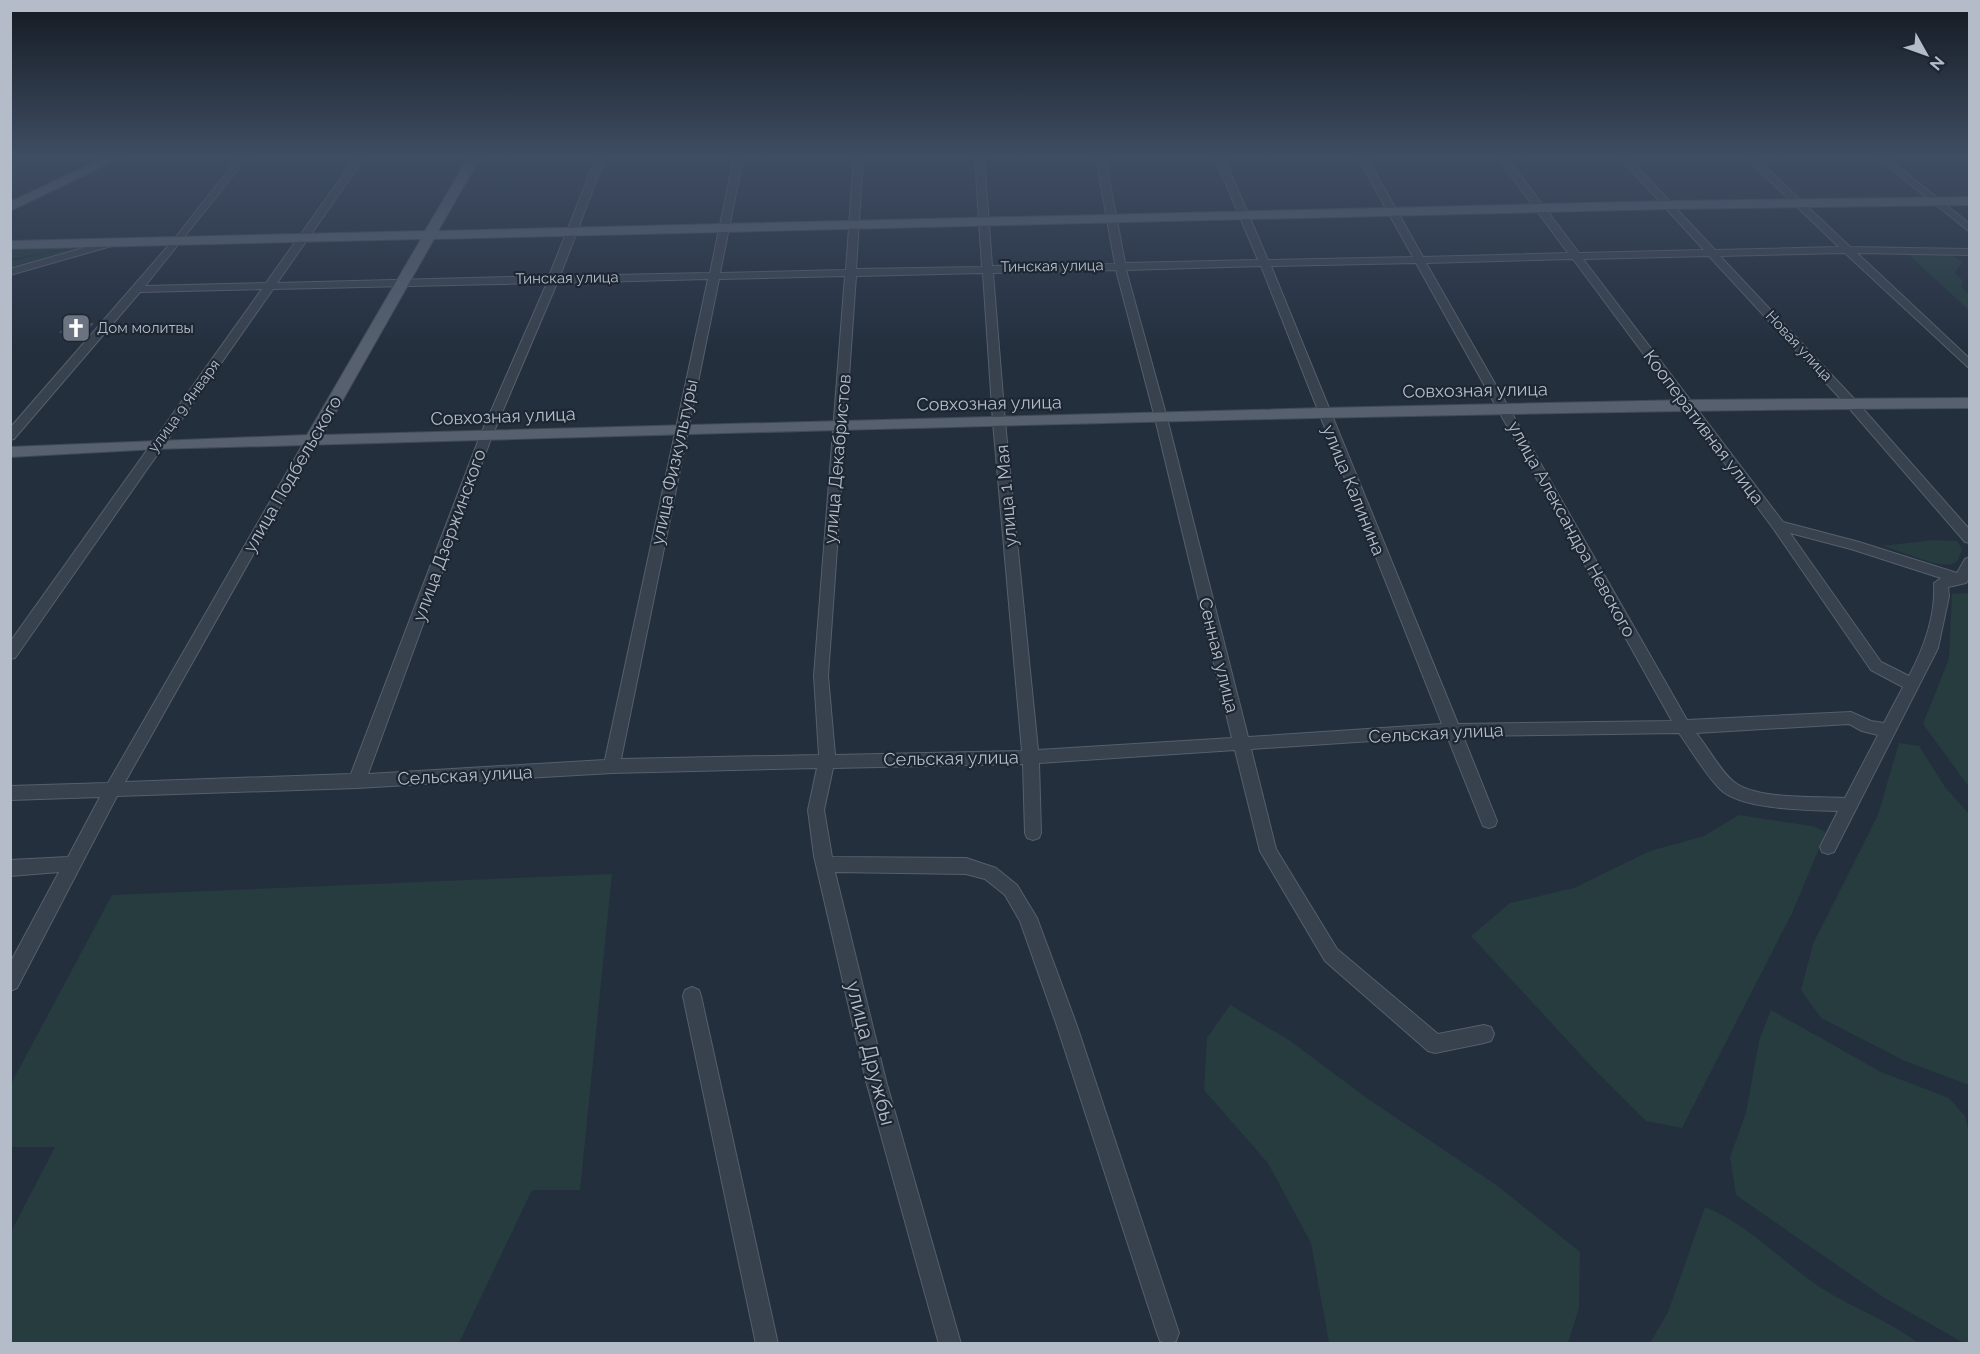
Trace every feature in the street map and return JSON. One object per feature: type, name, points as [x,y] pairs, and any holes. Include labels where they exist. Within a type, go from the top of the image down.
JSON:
[{"type":"main road","name":"улица Подбельского","points":[[311,441],[439,221]]},
{"type":"main road","points":[[10,245],[723,226],[1009,221]]},
{"type":"main road","name":"Совхозная улица","points":[[10,452],[157,444],[841,425],[1688,405],[1970,403]]},
{"type":"street","points":[[10,436],[194,221]]},
{"type":"street","name":"улица 9 Января","points":[[10,654],[314,221]]},
{"type":"street","name":"улица Дзержинского","points":[[357,782],[486,436],[578,221]]},
{"type":"street","name":"улица Физкультуры","points":[[612,766],[724,221]]},
{"type":"street","name":"улица Декабристов","points":[[827,760],[821,676],[827,566],[841,425],[854,221]]},
{"type":"street","name":"Сенная улица","points":[[1112,221],[1120,265],[1161,418],[1268,851],[1331,955],[1435,1044],[1484,1034]]},
{"type":"street","name":"улица Калинина","points":[[1246,221],[1450,730],[1489,821]]},
{"type":"street","name":"улица Александра Невского","points":[[1398,221],[1682,725],[1727,786],[1736,792],[1755,797],[1849,805]]},
{"type":"street","name":"Кооперативная улица","points":[[1547,221],[1778,525],[1876,666],[1913,685]]},
{"type":"street","name":"Новая улица","points":[[1683,221],[1853,405],[1970,539]]},
{"type":"street","points":[[1819,221],[1970,366]]},
{"type":"street","name":"улица 1 Мая","points":[[983,222],[999,422],[1031,757],[1033,832]]},
{"type":"street","points":[[10,272],[111,243]]},
{"type":"street","name":"Тинская улица","points":[[135,289],[1420,258],[1714,254],[1849,249],[1970,252]]},
{"type":"street","name":"улица Подбельского","points":[[10,982],[70,864],[111,790],[311,441]]},
{"type":"street","points":[[1778,525],[1854,545],[1965,580]]},
{"type":"street","points":[[1965,580],[1970,562]]},
{"type":"street","points":[[1828,848],[1931,648],[1942,597],[1941,583],[1931,570]]},
{"type":"street","points":[[1941,583],[1965,580]]},
{"type":"street","name":"Сельская улица","points":[[10,793],[357,782],[612,766],[1031,757],[1450,730],[1727,726],[1851,718],[1868,727],[1888,730]]},
{"type":"street","name":"улица Дружбы","points":[[827,760],[816,810],[825,864],[876,1081],[949,1343]]},
{"type":"street","points":[[10,868],[70,864]]},
{"type":"street","points":[[825,864],[966,866],[990,873],[1011,890],[1028,918],[1067,1026],[1168,1333]]},
{"type":"street","points":[[692,996],[767,1344]]},
{"type":"green space","points":[[83,247],[11,269],[11,261],[73,248],[11,259],[11,248]]},
{"type":"green space","points":[[1909,255],[1951,255],[1962,262],[1955,273],[1963,281],[1961,287],[1969,295],[1969,310]]},
{"type":"green space","points":[[1933,540],[1957,541],[1962,549],[1958,560],[1945,565],[1882,546]]},
{"type":"green space","points":[[1970,593],[1969,787],[1923,724],[1949,659],[1952,594]]},
{"type":"green space","points":[[1899,743],[1919,746],[1945,787],[1969,814],[1969,1085],[1905,1061],[1821,1018],[1801,990],[1813,944],[1878,815]]},
{"type":"green space","points":[[1739,815],[1812,826],[1826,832],[1792,913],[1682,1128],[1646,1121],[1593,1068],[1471,936],[1510,903],[1574,888],[1650,851],[1704,836]]},
{"type":"green space","points":[[612,874],[580,1190],[532,1190],[459,1343],[11,1343],[11,1232],[55,1147],[11,1147],[11,1084],[112,895]]},
{"type":"green space","points":[[1230,1005],[1289,1040],[1368,1099],[1499,1187],[1580,1252],[1579,1308],[1568,1343],[1329,1343],[1311,1243],[1268,1163],[1204,1090],[1207,1038]]},
{"type":"green space","points":[[1771,1010],[1881,1072],[1949,1098],[1965,1116],[1970,1137],[1969,1343],[1964,1343],[1883,1297],[1736,1195],[1730,1157],[1746,1113],[1759,1041]]},
{"type":"green space","points":[[1705,1207],[1735,1222],[1826,1291],[1893,1326],[1918,1343],[1650,1343],[1668,1312]]},
{"type":"building","name":"Дом молитвы","points":[[94,323],[86,332],[59,333],[67,324]]},
{"type":"place","name":"Дом молитвы","points":[[76,328]]}]
